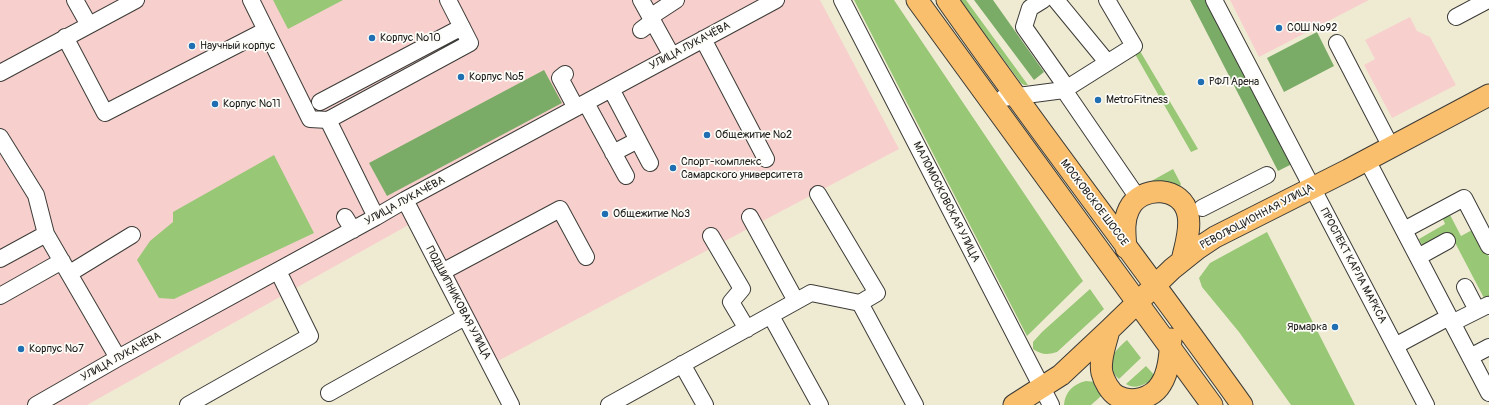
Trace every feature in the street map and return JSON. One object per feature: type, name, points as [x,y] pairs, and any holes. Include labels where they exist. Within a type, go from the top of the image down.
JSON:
[{"type":"main road","name":"МОСКОВСКОЕ ШОССЕ","points":[[917,0],[1147,293],[1229,405]]},
{"type":"main road","name":"МОСКОВСКОЕ ШОССЕ","points":[[934,0],[1009,97],[1126,254],[1147,293],[1170,347],[1212,405]]},
{"type":"main road","name":"МОСКОВСКОЕ ШОССЕ","points":[[947,0],[1009,97]]},
{"type":"main road","name":"РЕВОЛЮЦИОННАЯ УЛИЦА","points":[[1014,405],[1046,397],[1061,375],[1147,293],[1182,261],[1215,237],[1489,96]]},
{"type":"main road","points":[[1126,254],[1125,222],[1129,209],[1138,198],[1151,192],[1166,192],[1176,196],[1184,204],[1188,214],[1187,240],[1182,261]]},
{"type":"main road","name":"МОСКОВСКОЕ ШОССЕ","points":[[1147,293],[1242,405]]},
{"type":"main road","points":[[1109,330],[1103,351],[1102,373],[1112,391],[1117,396],[1126,399],[1138,399],[1146,397],[1161,386],[1166,374],[1171,326]]},
{"type":"street","points":[[75,0],[89,25]]},
{"type":"street","points":[[0,73],[136,0]]},
{"type":"street","points":[[250,0],[310,119],[328,120],[470,43],[448,0]]},
{"type":"street","points":[[641,0],[648,23],[672,56]]},
{"type":"street","points":[[648,23],[676,0]]},
{"type":"street","name":"УЛИЦА ЛУКАЧЁВА","points":[[36,405],[118,358],[278,271],[349,223],[376,217],[776,0]]},
{"type":"street","name":"МАЛОМОСКОВСКАЯ УЛИЦА","points":[[842,0],[1046,397]]},
{"type":"street","points":[[1027,0],[1024,6],[1024,27],[1138,198]]},
{"type":"street","points":[[1024,27],[1030,8],[1042,0]]},
{"type":"street","points":[[1056,0],[1107,62]]},
{"type":"street","points":[[1009,97],[1065,89],[1134,46],[1107,0]]},
{"type":"street","name":"ПРОСПЕКТ КАРЛА МАРКСА","points":[[1214,0],[1426,405]]},
{"type":"street","points":[[1456,17],[1488,0]]},
{"type":"street","points":[[320,102],[462,27]]},
{"type":"street","points":[[65,37],[106,113],[266,30]]},
{"type":"street","points":[[702,39],[766,159]]},
{"type":"street","points":[[1337,43],[1390,147]]},
{"type":"street","points":[[565,74],[560,78],[581,105],[626,176]]},
{"type":"street","points":[[611,89],[650,163]]},
{"type":"street","points":[[328,120],[376,217]]},
{"type":"street","points":[[613,154],[638,140]]},
{"type":"street","points":[[2,143],[36,195],[46,234],[118,358]]},
{"type":"street","points":[[1367,160],[1489,393]]},
{"type":"street","points":[[1202,208],[1266,175]]},
{"type":"street","points":[[612,404],[811,293],[860,302],[877,293],[818,194]]},
{"type":"street","points":[[1404,230],[1464,198],[1489,246]]},
{"type":"street","name":"ПОДШИПНИКОВАЯ УЛИЦА","points":[[405,200],[511,405]]},
{"type":"street","points":[[442,272],[560,209],[586,257]]},
{"type":"street","points":[[750,217],[796,301]]},
{"type":"street","points":[[0,259],[46,234]]},
{"type":"street","points":[[0,296],[66,267],[132,235]]},
{"type":"street","points":[[711,236],[742,289],[731,302],[747,328]]},
{"type":"street","points":[[1418,257],[1447,241]]},
{"type":"street","points":[[188,405],[310,336],[278,271]]},
{"type":"street","points":[[1395,346],[1451,320],[1486,306],[1465,287]]},
{"type":"street","points":[[860,302],[914,405]]},
{"type":"street","points":[[771,316],[820,405]]},
{"type":"street","points":[[329,393],[465,317]]},
{"type":"street","points":[[1470,357],[1489,347]]},
{"type":"street","points":[[682,364],[705,405]]},
{"type":"shaded area","points":[[0,0],[820,0],[899,149],[496,362],[421,218],[87,405],[0,405]]},
{"type":"shaded area","name":"СОШ №92","points":[[1230,0],[1369,0],[1259,57]]},
{"type":"shaded area","points":[[1410,17],[1417,31],[1430,37],[1456,85],[1392,118],[1364,65],[1375,59],[1365,40]]},
{"type":"green space","points":[[273,0],[343,0],[288,29]]},
{"type":"green space","points":[[854,0],[894,0],[1083,281],[1027,336]]},
{"type":"green space","points":[[960,0],[966,0],[1028,85],[1021,83]]},
{"type":"green space","points":[[974,0],[993,0],[1044,72],[1034,80]]},
{"type":"green space","points":[[1190,0],[1207,0],[1292,164],[1278,171]]},
{"type":"green space","points":[[1317,32],[1334,66],[1284,92],[1267,58]]},
{"type":"green space","points":[[1140,51],[1198,149],[1191,152],[1135,54]]},
{"type":"green space","points":[[544,70],[562,103],[387,196],[369,163]]},
{"type":"green space","points":[[274,155],[314,233],[174,299],[159,298],[137,260],[150,241],[173,222],[173,212]]},
{"type":"green space","points":[[1173,169],[1181,184],[1179,188],[1146,184]]},
{"type":"green space","points":[[1449,213],[1461,236],[1474,229],[1489,257],[1489,296],[1484,298],[1450,233],[1423,247],[1419,239],[1445,224],[1442,217]]},
{"type":"green space","points":[[1267,232],[1355,405],[1291,405],[1239,332],[1202,287],[1199,278],[1210,263]]},
{"type":"green space","points":[[1090,289],[1104,309],[1057,352],[1045,354],[1033,349],[1033,342],[1042,332]]},
{"type":"green space","points":[[1127,340],[1141,358],[1119,379],[1111,368],[1112,358],[1114,353]]},
{"type":"green space","points":[[1146,366],[1156,377],[1145,384],[1134,387],[1126,384]]},
{"type":"green space","points":[[1081,382],[1097,382],[1109,389],[1091,405],[1064,405],[1066,396],[1070,389]]},
{"type":"place","name":"СОШ №92","points":[[1279,28]]},
{"type":"place","name":"Корпус №10","points":[[372,38]]},
{"type":"place","name":"Научный корпус","points":[[192,46]]},
{"type":"place","name":"Корпус №5","points":[[461,77]]},
{"type":"place","name":"РФЛ Арена","points":[[1201,82]]},
{"type":"place","name":"MetroFitness","points":[[1098,100]]},
{"type":"place","name":"Корпус №11","points":[[215,104]]},
{"type":"place","name":"Общежитие №2","points":[[707,135]]},
{"type":"place","name":"Спорт-комплекс Самарского университета","points":[[673,168]]},
{"type":"place","name":"Общежитие №3","points":[[605,214]]},
{"type":"place","name":"Ярмарка","points":[[1335,327]]},
{"type":"place","name":"Корпус №7","points":[[21,349]]}]
